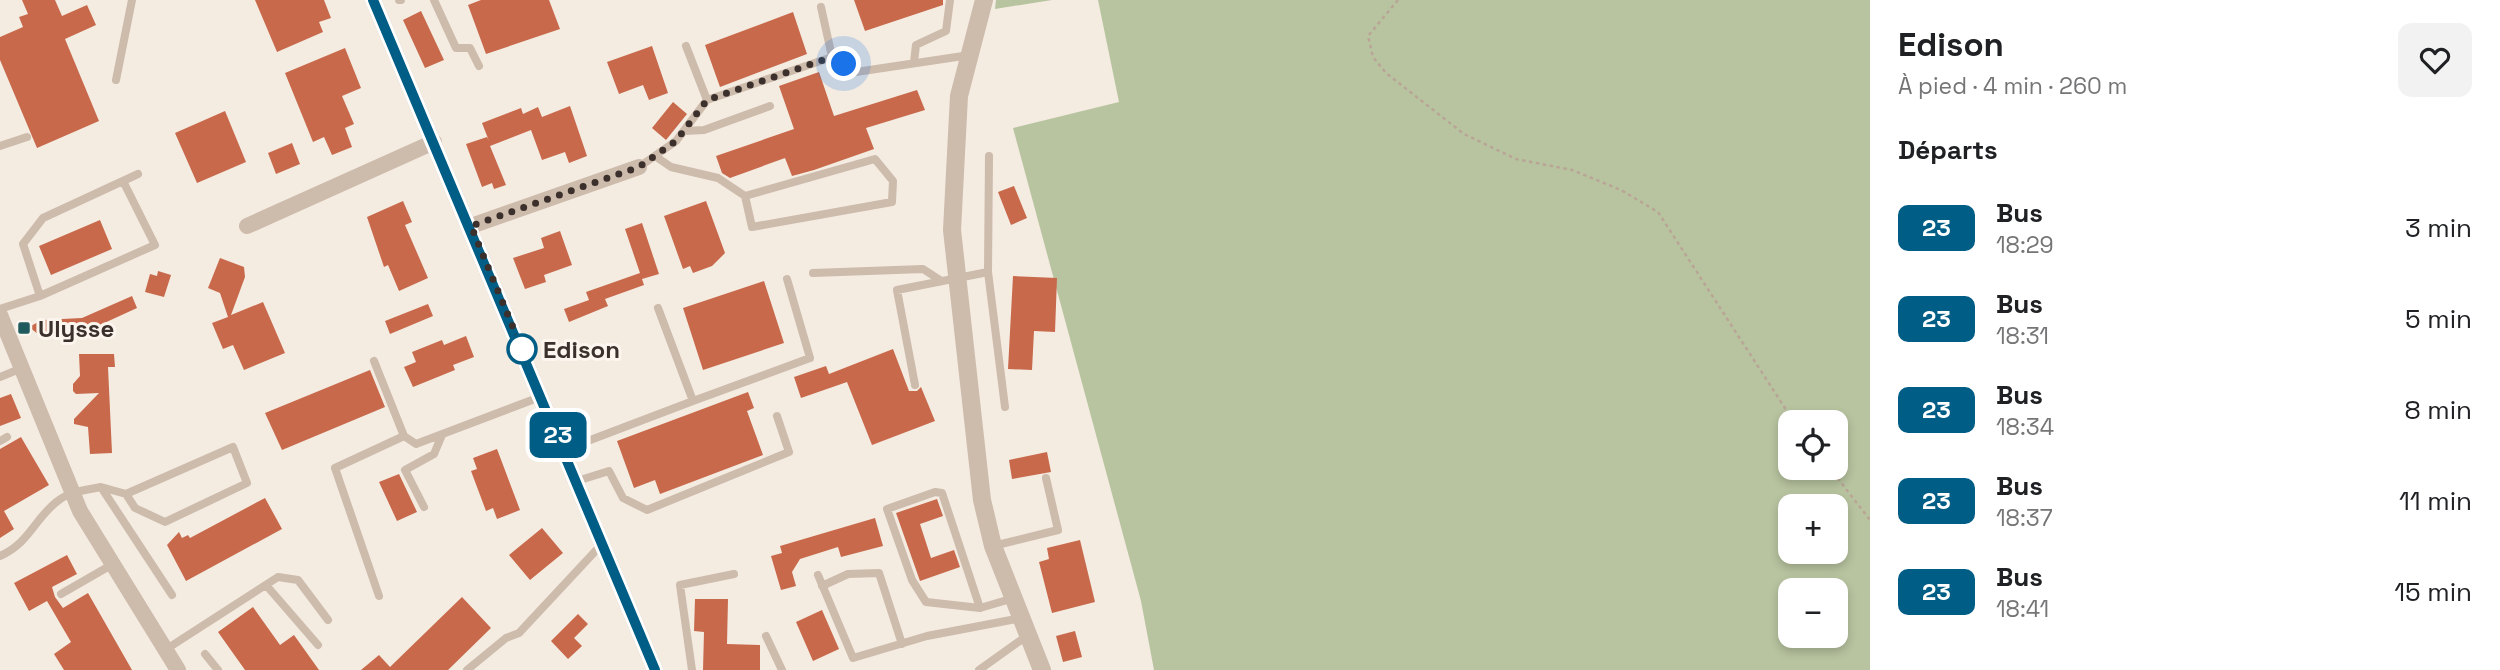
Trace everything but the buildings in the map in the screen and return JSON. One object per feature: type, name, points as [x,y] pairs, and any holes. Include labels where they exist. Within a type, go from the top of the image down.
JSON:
[{"type":"street","points":[[373,0],[471,226],[655,670]]},
{"type":"street","points":[[984,0],[959,96],[949,279],[982,500],[993,547],[1042,670]]},
{"type":"street","points":[[247,226],[434,142]]},
{"type":"street","points":[[471,226],[639,167]]},
{"type":"street","points":[[0,315],[6,343],[22,368],[80,511],[178,670]]},
{"type":"lane","points":[[116,80],[132,0]]},
{"type":"lane","points":[[435,0],[456,48],[470,48],[479,66]]},
{"type":"lane","points":[[914,62],[916,45],[946,32],[950,0]]},
{"type":"lane","points":[[821,7],[832,57],[856,72],[970,55]]},
{"type":"lane","points":[[686,46],[707,100]]},
{"type":"lane","points":[[639,167],[676,141],[707,100],[832,57]]},
{"type":"lane","points":[[684,131],[704,130],[770,106]]},
{"type":"lane","points":[[0,146],[27,137]]},
{"type":"lane","points":[[655,156],[671,167],[718,178],[745,196],[752,227],[892,202],[893,181],[875,159],[745,196]]},
{"type":"lane","points":[[989,156],[988,272],[1006,407]]},
{"type":"lane","points":[[40,296],[23,244],[43,218],[138,174]]},
{"type":"lane","points":[[0,309],[40,296],[155,245],[123,181]]},
{"type":"lane","points":[[813,273],[923,269],[949,279]]},
{"type":"lane","points":[[915,385],[897,290],[988,272]]},
{"type":"lane","points":[[564,450],[810,358],[787,279]]},
{"type":"lane","points":[[658,308],[693,401]]},
{"type":"lane","points":[[374,361],[404,436],[416,444],[542,396]]},
{"type":"lane","points":[[0,377],[22,368]]},
{"type":"lane","points":[[577,481],[609,471],[623,498],[647,510],[789,452],[777,416]]},
{"type":"lane","points":[[424,507],[405,470],[434,454],[442,435]]},
{"type":"lane","points":[[379,596],[335,468],[404,436]]},
{"type":"lane","points":[[0,556],[17,548],[58,500],[73,493],[101,487],[126,494],[233,447],[247,483],[165,522],[135,508],[126,494]]},
{"type":"lane","points":[[993,547],[1058,530],[1046,478]]},
{"type":"lane","points":[[101,487],[172,595]]},
{"type":"lane","points":[[980,608],[942,493],[935,492],[887,509],[912,580],[926,602],[980,608],[1014,598]]},
{"type":"lane","points":[[467,670],[506,638],[519,633],[603,543]]},
{"type":"lane","points":[[61,594],[114,564]]},
{"type":"lane","points":[[822,586],[848,575],[878,573],[902,644]]},
{"type":"lane","points":[[692,670],[680,584],[734,575]]},
{"type":"lane","points":[[818,575],[853,658],[902,644],[1026,626]]},
{"type":"lane","points":[[166,649],[278,577],[298,580],[328,620]]},
{"type":"lane","points":[[266,585],[318,645]]},
{"type":"lane","points":[[979,670],[1026,626]]},
{"type":"lane","points":[[766,636],[782,670]]},
{"type":"lane","points":[[205,653],[218,670]]},
{"type":"path","points":[[1398,0],[1368,36],[1373,57],[1386,73],[1464,134],[1516,159],[1572,170],[1621,190],[1658,212],[1786,410]]},
{"type":"path","points":[[1839,480],[1870,520]]},
{"type":"green space","points":[[996,0],[1052,0],[995,9]]},
{"type":"green space","points":[[1098,0],[1870,0],[1870,670],[1154,670],[1141,601],[1013,128],[1119,102]]},
{"type":"bus line","name":"23","points":[[373,0],[471,226],[655,670]]},
{"type":"place","name":"Ulysse","points":[[24,328]]},
{"type":"place","name":"Edison","points":[[522,349]]},
{"type":"route","points":[[522,349],[471,226],[639,167],[676,141],[707,100],[832,57],[844,64]]}]
